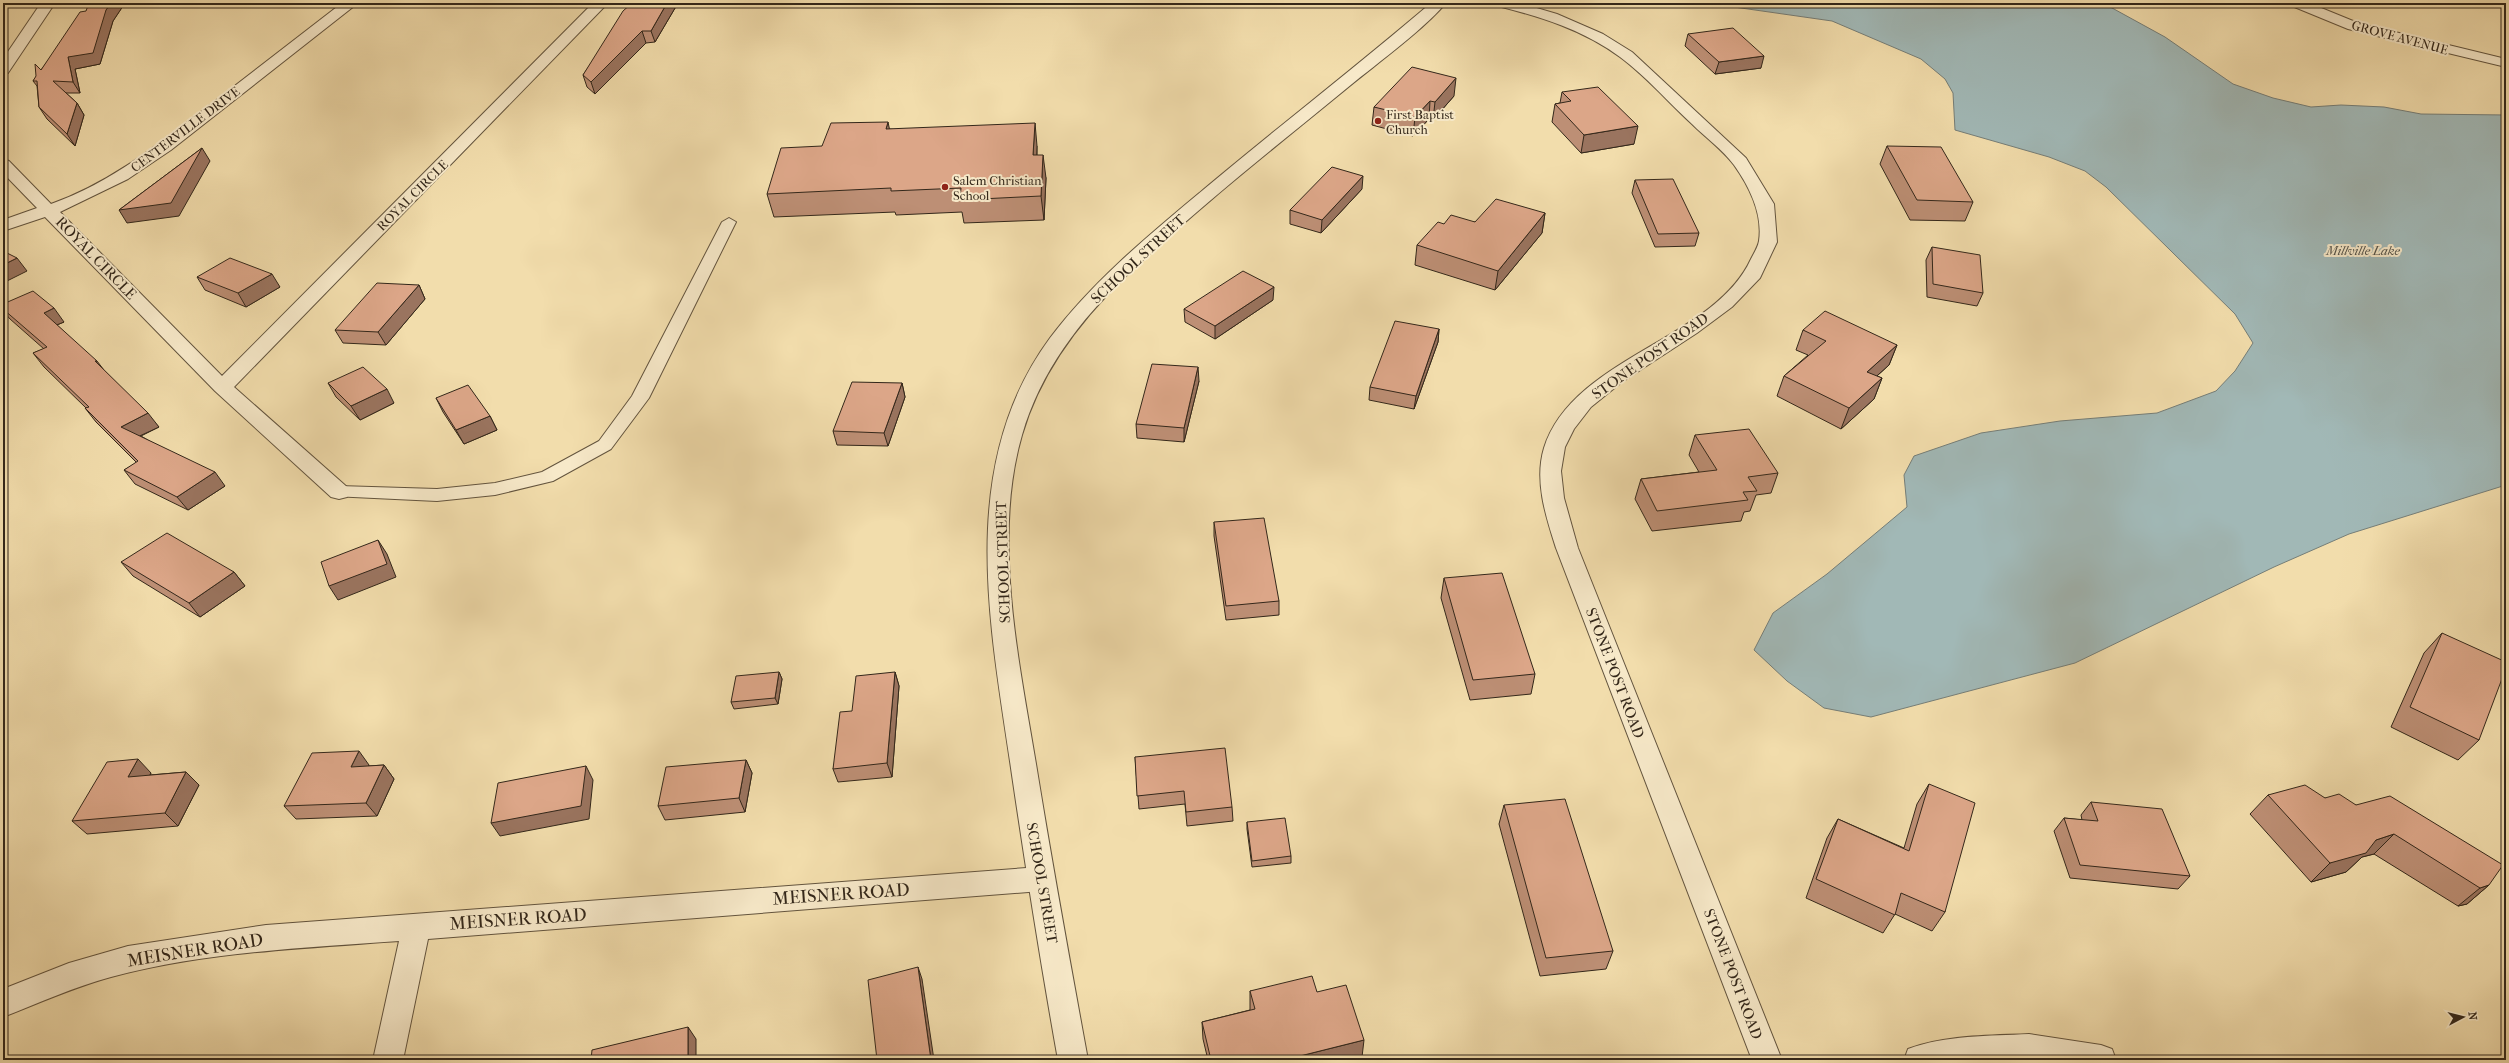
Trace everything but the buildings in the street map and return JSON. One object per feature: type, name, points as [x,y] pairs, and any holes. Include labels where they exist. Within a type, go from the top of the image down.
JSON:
[{"type":"street","points":[[3,70],[48,3]]},
{"type":"street","name":"CENTERVILLE DRIVE","points":[[3,226],[90,195],[143,162],[351,3]]},
{"type":"street","name":"ROYAL CIRCLE","points":[[222,387],[601,3]]},
{"type":"street","name":"SCHOOL STREET","points":[[1073,1060],[1041,878],[1013,704],[1006,643],[1000,560],[1001,492],[1008,450],[1019,413],[1037,375],[1056,345],[1115,276],[1283,130],[1439,3]]},
{"type":"street","name":"STONE POST ROAD","points":[[1503,3],[1570,22],[1609,42],[1627,55],[1740,161],[1753,178],[1768,208],[1768,241],[1762,260],[1743,289],[1725,304],[1639,360],[1584,402],[1566,424],[1554,449],[1551,478],[1555,510],[1566,548],[1767,1060]]},
{"type":"street","name":"GROVE AVENUE","points":[[2297,3],[2353,26],[2506,63]]},
{"type":"street","name":"ROYAL CIRCLE","points":[[3,164],[50,210],[222,387],[339,492]]},
{"type":"street","name":"MEISNER ROAD","points":[[3,1003],[53,982],[110,964],[164,952],[266,938],[1041,878]]},
{"type":"street","points":[[388,1060],[416,927]]},
{"type":"street","points":[[1919,1060],[1973,1052],[2029,1049],[2101,1060]]},
{"type":"lane","points":[[339,492],[437,495],[495,488],[547,477],[605,444],[640,398],[729,222]]},
{"type":"water","name":"Millville Lake","points":[[1706,3],[2103,3],[2165,37],[2233,84],[2273,98],[2311,107],[2341,105],[2384,107],[2421,114],[2506,115],[2506,485],[2349,534],[2274,567],[2075,663],[1871,717],[1824,708],[1787,681],[1754,650],[1773,613],[1827,574],[1907,507],[1904,475],[1914,456],[1981,433],[2060,421],[2157,413],[2216,391],[2235,371],[2253,343],[2235,314],[2106,187],[2085,171],[2049,157],[1955,130],[1953,93],[1945,79],[1921,59],[1832,21]]},
{"type":"place","name":"First Baptist Church","points":[[1378,121]]},
{"type":"place","name":"Salem Christian School","points":[[945,187]]}]
